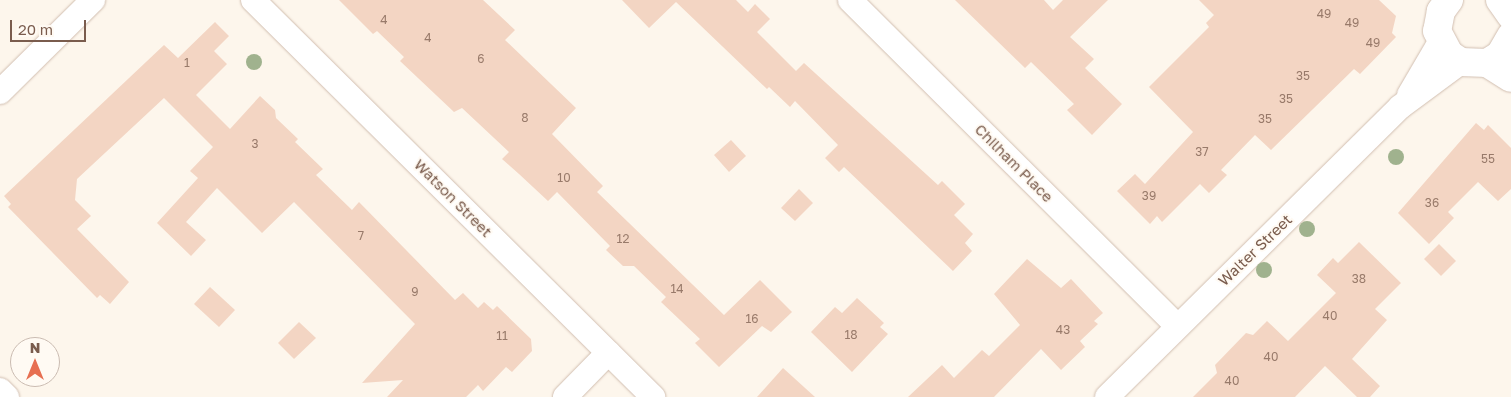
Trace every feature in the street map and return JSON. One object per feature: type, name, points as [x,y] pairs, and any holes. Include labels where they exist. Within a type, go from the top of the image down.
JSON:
[{"type":"street","points":[[0,92],[93,0]]},
{"type":"street","name":"Watson Street","points":[[253,0],[653,397]]},
{"type":"street","name":"Chilham Place","points":[[850,0],[1177,326]]},
{"type":"street","points":[[1500,0],[1511,16]]},
{"type":"street","points":[[1441,4],[1440,42],[1474,62],[1511,78]]},
{"type":"street","name":"Walter Street","points":[[1404,103],[1440,42]]},
{"type":"street","points":[[1474,62],[1510,42]]},
{"type":"street","name":"Walter Street","points":[[1107,397],[1404,103],[1474,62]]},
{"type":"street","points":[[565,397],[608,353]]},
{"type":"street","points":[[0,390],[7,397]]},
{"type":"building","points":[[339,0],[483,0],[515,30],[505,40],[576,108],[552,134],[603,186],[597,192],[724,315],[760,280],[792,312],[771,332],[762,326],[719,367],[695,343],[700,339],[661,302],[666,297],[634,266],[623,266],[606,250],[610,246],[557,192],[548,201],[502,159],[509,152],[462,108],[454,112],[400,61],[404,57],[377,31],[373,34]]},
{"type":"building","points":[[622,0],[736,0],[748,12],[755,4],[770,19],[757,32],[796,71],[804,63],[938,185],[942,181],[965,204],[954,215],[973,234],[965,243],[972,251],[953,271],[844,167],[839,172],[825,158],[838,145],[795,101],[790,107],[769,87],[767,89],[676,2],[649,28]]},
{"type":"building","points":[[955,0],[1044,0],[1053,10],[1063,0],[1108,0],[1070,37],[1094,59],[1085,68],[1122,104],[1092,135],[1067,110],[1074,104],[1031,62],[1025,68]]},
{"type":"building","points":[[1199,0],[1379,0],[1396,16],[1392,33],[1396,37],[1360,74],[1354,69],[1271,150],[1255,135],[1221,170],[1227,175],[1209,193],[1200,184],[1162,222],[1157,216],[1150,224],[1117,191],[1135,174],[1145,184],[1193,132],[1149,87],[1209,27],[1206,23],[1214,15]]},
{"type":"building","points":[[215,22],[229,36],[214,51],[227,64],[196,95],[230,129],[260,96],[275,110],[276,118],[298,139],[295,142],[323,169],[316,175],[352,210],[359,202],[455,300],[463,293],[478,308],[484,302],[493,310],[497,306],[531,339],[532,351],[512,372],[506,367],[483,391],[478,385],[466,397],[387,397],[403,380],[362,383],[415,324],[294,202],[262,233],[217,188],[186,222],[206,240],[191,256],[157,223],[198,178],[190,171],[213,147],[164,98],[77,179],[75,200],[91,216],[77,229],[129,282],[110,304],[100,295],[97,298],[8,207],[11,204],[4,196],[164,45],[178,58]]},
{"type":"building","points":[[1476,123],[1484,130],[1488,125],[1511,148],[1511,189],[1498,201],[1478,182],[1448,212],[1454,218],[1429,244],[1398,213]]},
{"type":"building","points":[[731,140],[746,156],[729,172],[714,155]]},
{"type":"building","points":[[799,189],[813,203],[795,221],[781,208]]},
{"type":"building","points":[[1359,242],[1401,283],[1375,309],[1387,320],[1352,359],[1380,386],[1370,397],[1357,397],[1325,366],[1295,397],[1193,397],[1217,373],[1215,365],[1246,333],[1253,335],[1267,321],[1288,341],[1336,293],[1317,275],[1333,258],[1338,263]]},
{"type":"building","points":[[1439,244],[1456,261],[1441,276],[1424,259]]},
{"type":"building","points":[[1027,259],[1061,288],[1071,279],[1103,313],[1094,321],[1098,324],[1080,341],[1085,347],[1061,370],[1041,349],[994,397],[908,397],[942,365],[954,378],[982,350],[989,356],[1020,325],[994,294]]},
{"type":"building","points":[[210,287],[235,310],[219,327],[194,304]]},
{"type":"building","points":[[857,298],[884,323],[880,327],[888,334],[852,372],[811,332],[835,307],[842,313]]},
{"type":"building","points":[[299,322],[316,338],[294,359],[278,343]]},
{"type":"building","points":[[783,368],[815,397],[757,397]]}]
